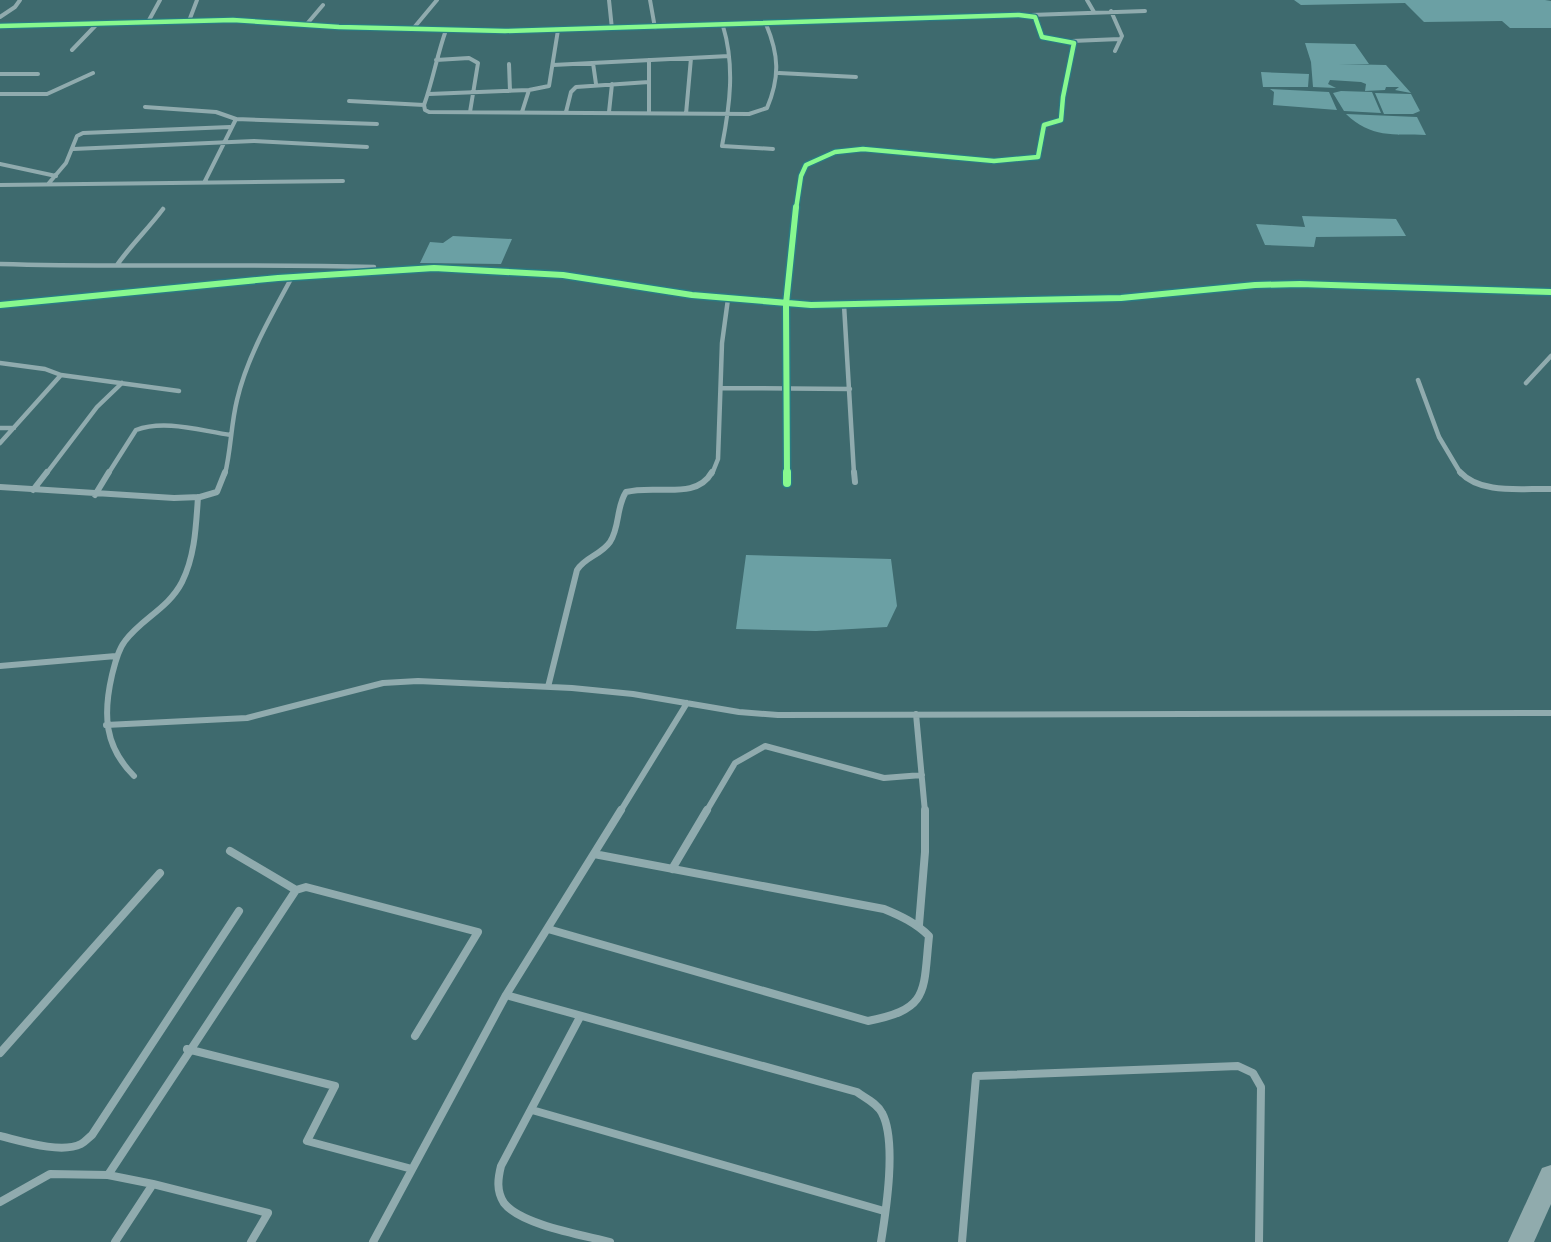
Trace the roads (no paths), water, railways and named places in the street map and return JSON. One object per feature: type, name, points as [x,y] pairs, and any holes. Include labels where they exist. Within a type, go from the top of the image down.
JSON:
[{"type":"highway","points":[[1521,1242],[1551,1176]]},
{"type":"street","points":[[0,15],[15,7],[20,0]]},
{"type":"street","points":[[148,22],[160,0]]},
{"type":"street","points":[[189,21],[197,0]]},
{"type":"street","points":[[412,30],[437,0]]},
{"type":"street","points":[[609,0],[612,28]]},
{"type":"street","points":[[650,0],[654,28]]},
{"type":"street","points":[[1087,0],[1094,12]]},
{"type":"street","points":[[306,25],[323,5]]},
{"type":"street","points":[[1111,11],[1121,30],[1116,51]]},
{"type":"street","points":[[0,26],[233,20],[412,30],[558,30],[1145,11]]},
{"type":"street","points":[[1031,15],[1037,18],[1042,37],[1072,41],[1120,39]]},
{"type":"street","points":[[72,50],[97,24]]},
{"type":"street","points":[[446,30],[424,105],[425,110],[729,114],[764,111],[776,88],[779,73],[777,48],[766,24]]},
{"type":"street","points":[[723,26],[729,56],[729,114],[722,146],[773,149]]},
{"type":"street","points":[[429,94],[529,90],[549,86],[558,30]]},
{"type":"street","points":[[787,483],[786,303],[797,196],[806,165],[829,154],[863,149],[994,161],[1038,157],[1044,125],[1061,120],[1063,97],[1074,43],[1072,41]]},
{"type":"street","points":[[553,65],[729,56]]},
{"type":"street","points":[[686,114],[691,58]]},
{"type":"street","points":[[436,60],[476,60],[478,63],[470,112]]},
{"type":"street","points":[[649,60],[649,113]]},
{"type":"street","points":[[593,63],[596,84]]},
{"type":"street","points":[[509,64],[510,91]]},
{"type":"street","points":[[0,94],[47,94],[93,73]]},
{"type":"street","points":[[779,73],[856,77]]},
{"type":"street","points":[[0,74],[38,74]]},
{"type":"street","points":[[566,112],[572,88],[596,84],[649,82]]},
{"type":"street","points":[[609,112],[612,84]]},
{"type":"street","points":[[522,112],[529,90]]},
{"type":"street","points":[[349,100],[424,105]]},
{"type":"street","points":[[144,107],[216,112],[236,119],[377,124]]},
{"type":"street","points":[[205,181],[236,119]]},
{"type":"street","points":[[49,183],[66,163],[78,136],[86,133],[230,127]]},
{"type":"street","points":[[73,149],[264,142],[368,147]]},
{"type":"street","points":[[0,164],[56,176]]},
{"type":"street","points":[[0,185],[344,181]]},
{"type":"street","points":[[117,265],[131,245],[143,236],[163,209]]},
{"type":"street","points":[[0,264],[283,264],[460,268],[563,275],[728,299],[843,305],[1121,298],[1255,285],[1300,284],[1551,292]]},
{"type":"street","points":[[0,305],[402,268]]},
{"type":"street","points":[[0,487],[95,495],[198,498],[217,492],[220,487],[237,400],[248,368],[292,277]]},
{"type":"street","points":[[548,687],[577,570],[580,563],[607,546],[612,538],[619,507],[626,492],[638,488],[693,489],[703,485],[713,474],[718,459],[722,344],[728,299]]},
{"type":"street","points":[[843,305],[855,482]]},
{"type":"street","points":[[1526,383],[1551,356]]},
{"type":"street","points":[[0,363],[45,369],[61,375],[179,391]]},
{"type":"street","points":[[0,443],[61,375]]},
{"type":"street","points":[[1418,380],[1444,449],[1465,478],[1493,486],[1551,489]]},
{"type":"street","points":[[33,490],[97,407],[122,383]]},
{"type":"street","points":[[721,388],[850,389]]},
{"type":"street","points":[[95,495],[140,427],[160,426],[231,435]]},
{"type":"street","points":[[0,428],[14,428]]},
{"type":"street","points":[[134,776],[121,764],[106,725],[113,668],[116,656],[126,640],[167,605],[179,586],[194,551],[198,498]]},
{"type":"street","points":[[0,666],[116,656]]},
{"type":"street","points":[[106,725],[247,718],[383,683],[417,681],[548,687],[633,694],[739,712],[778,715],[1551,713]]},
{"type":"street","points":[[373,1242],[506,995],[687,703]]},
{"type":"street","points":[[916,714],[922,775],[925,852],[919,925]]},
{"type":"street","points":[[672,869],[735,764],[765,746],[884,778],[922,775]]},
{"type":"street","points":[[230,851],[296,890]]},
{"type":"street","points":[[548,928],[868,1021],[892,1017],[912,1009],[922,997],[929,936],[919,925],[884,909],[594,854]]},
{"type":"street","points":[[0,1053],[160,873]]},
{"type":"street","points":[[108,1174],[187,1049],[296,890],[306,887],[478,932],[416,1036]]},
{"type":"street","points":[[0,1136],[40,1145],[68,1147],[81,1144],[92,1135],[239,911]]},
{"type":"street","points":[[506,995],[857,1092],[882,1112],[886,1126],[888,1147],[881,1242]]},
{"type":"street","points":[[580,1017],[501,1166],[497,1179],[498,1192],[505,1205],[519,1216],[610,1242]]},
{"type":"street","points":[[187,1049],[335,1086],[307,1141],[412,1169]]},
{"type":"street","points":[[962,1242],[976,1076],[1238,1066],[1253,1071],[1261,1087],[1259,1242]]},
{"type":"street","points":[[531,1110],[884,1210]]},
{"type":"street","points":[[0,1202],[50,1174],[108,1174],[268,1213],[251,1242]]},
{"type":"street","points":[[115,1242],[153,1184]]},
{"type":"water","points":[[1294,0],[1545,0],[1551,1],[1551,28],[1510,28],[1502,21],[1424,22],[1405,3],[1301,5]]},
{"type":"water","points":[[1305,43],[1355,44],[1369,64],[1339,64],[1386,65],[1411,93],[1395,90],[1399,87],[1365,91],[1366,84],[1361,82],[1330,80],[1328,84],[1336,88],[1313,87],[1311,62]]},
{"type":"water","points":[[1261,72],[1309,74],[1308,87],[1263,87]]},
{"type":"water","points":[[1270,89],[1329,92],[1337,110],[1273,105],[1274,92]]},
{"type":"water","points":[[1372,92],[1381,113],[1344,111],[1333,93]]},
{"type":"water","points":[[1375,93],[1411,94],[1420,111],[1413,114],[1384,114]]},
{"type":"water","points":[[1346,114],[1417,117],[1426,135],[1374,131],[1355,122]]},
{"type":"water","points":[[1302,216],[1396,219],[1406,236],[1316,237],[1314,247],[1265,245],[1256,224],[1305,227]]},
{"type":"water","points":[[453,236],[512,239],[501,264],[420,263],[430,242],[443,243]]},
{"type":"water","points":[[746,555],[891,559],[897,606],[887,627],[816,631],[736,629]]}]
